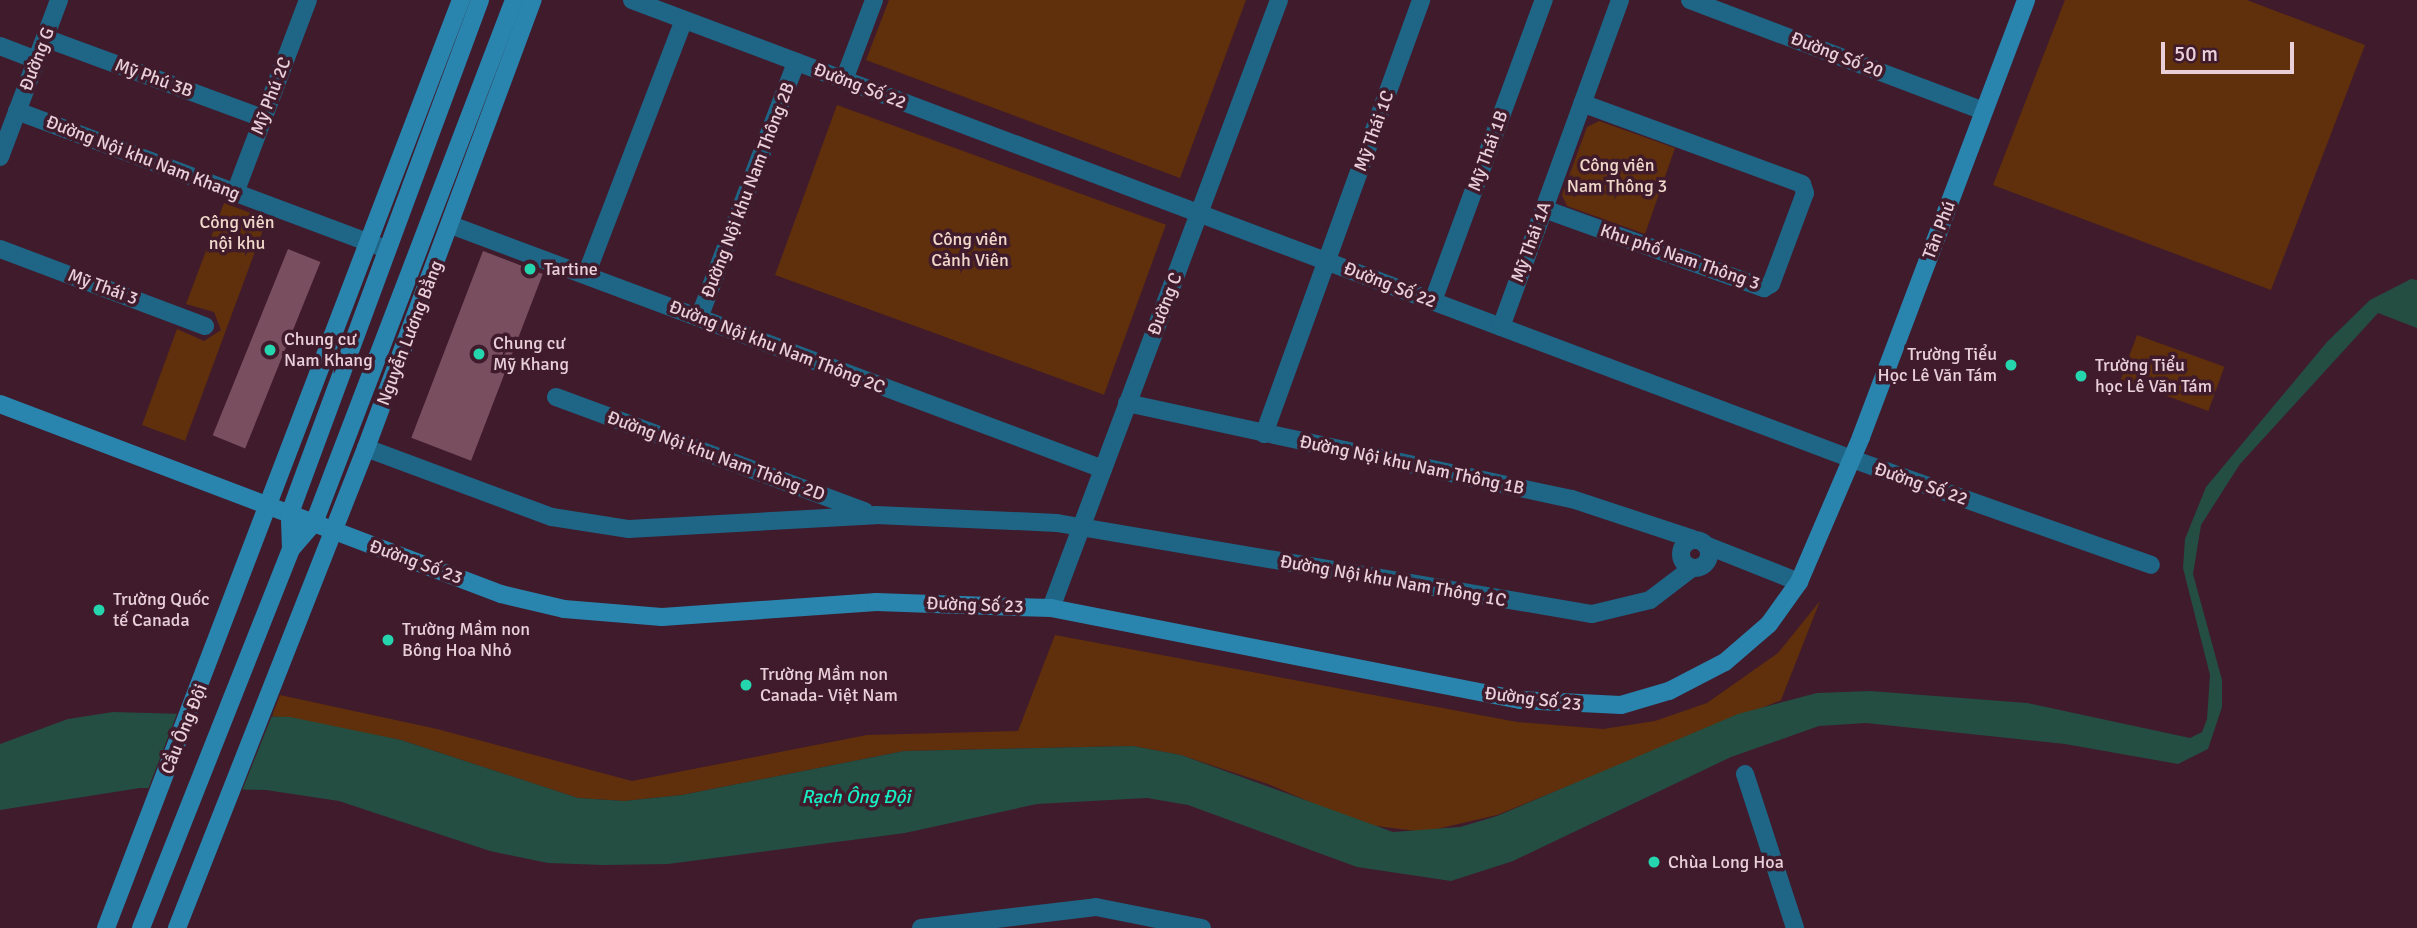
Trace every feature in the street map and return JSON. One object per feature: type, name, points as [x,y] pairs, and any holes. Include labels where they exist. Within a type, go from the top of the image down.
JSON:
[{"type":"main road","points":[[271,506],[461,0]]},
{"type":"main road","name":"Nguyễn Lương Bằng","points":[[291,549],[290,513],[480,0]]},
{"type":"main road","name":"Nguyễn Lương Bằng","points":[[249,651],[291,549],[314,523],[514,0]]},
{"type":"main road","name":"Nguyễn Lương Bằng","points":[[177,928],[366,449],[533,0]]},
{"type":"main road","name":"Tân Phú","points":[[1852,459],[2026,0]]},
{"type":"main road","name":"Đường Số 23","points":[[0,404],[501,594],[608,614],[696,616],[876,602],[1051,608],[1520,700],[1606,706],[1653,697],[1718,666],[1769,624],[1799,582],[1852,459]]},
{"type":"main road","name":"Cầu Ông Đội","points":[[106,928],[271,506]]},
{"type":"main road","name":"Cầu Ông Đội","points":[[141,928],[249,651]]},
{"type":"street","name":"Đường G","points":[[0,157],[59,0]]},
{"type":"street","name":"Đường Số 22","points":[[632,0],[1852,459],[2151,565]]},
{"type":"street","points":[[844,80],[874,0]]},
{"type":"street","name":"Đường C","points":[[1051,608],[1279,0]]},
{"type":"street","name":"Mỹ Thái 1C","points":[[1264,435],[1421,0]]},
{"type":"street","name":"Mỹ Thái 1B","points":[[1433,301],[1544,0]]},
{"type":"street","name":"Mỹ Thái 1A","points":[[1501,327],[1620,0]]},
{"type":"street","name":"Đường Số 20","points":[[1690,0],[1984,111]]},
{"type":"street","name":"Mỹ Phú 2C","points":[[235,192],[263,118],[301,2]]},
{"type":"street","points":[[586,275],[684,20]]},
{"type":"street","name":"Mỹ Phú 3B","points":[[45,38],[263,118]]},
{"type":"street","points":[[0,46],[37,60]]},
{"type":"street","name":"Đường Nội khu Nam Thông 2B","points":[[699,318],[796,62]]},
{"type":"street","name":"Khu phố Nam Thông 3","points":[[1544,209],[1764,288],[1771,284],[1805,192],[1802,184],[1582,103]]},
{"type":"street","name":"Đường Nội khu Nam Khang","points":[[17,111],[387,250]]},
{"type":"street","name":"Đường Nội khu Nam Thông 2C","points":[[451,225],[1103,469]]},
{"type":"street","name":"Mỹ Thái 3","points":[[0,249],[205,326]]},
{"type":"street","name":"Đường Nội khu Nam Thông 2D","points":[[556,397],[876,515]]},
{"type":"street","name":"Đường Nội khu Nam Thông 1B","points":[[1127,403],[1264,435],[1572,499],[1701,543],[1799,582]]},
{"type":"street","name":"Đường Nội khu Nam Thông 2D","points":[[366,449],[522,508],[604,526],[685,528],[876,515],[1082,526]]},
{"type":"street","name":"Đường Nội khu Nam Thông 1C","points":[[1082,526],[1576,613],[1639,605],[1671,588],[1692,568],[1681,554],[1701,543]]},
{"type":"street","points":[[1745,774],[1795,928]]},
{"type":"street","points":[[921,928],[1013,922],[1096,907],[1175,926],[1202,928]]},
{"type":"green space","points":[[889,0],[1246,0],[1180,178],[866,60]]},
{"type":"green space","points":[[2065,0],[2247,0],[2365,45],[2271,290],[1993,185]]},
{"type":"green space","name":"Công viên Cảnh Viên","points":[[837,105],[1166,225],[1104,395],[775,275]]},
{"type":"green space","name":"Công viên Nam Thông 3","points":[[1599,121],[1675,148],[1645,234],[1567,206],[1562,195],[1587,127]]},
{"type":"green space","name":"Công viên nội khu","points":[[224,203],[267,219],[185,441],[142,425],[177,329],[204,341],[221,330],[214,312],[186,304]]},
{"type":"green space","points":[[2137,335],[2224,367],[2208,411],[2121,379]]},
{"type":"green space","points":[[1820,601],[1781,700],[1497,815],[1424,832],[1361,824],[1268,784],[1181,755],[1133,746],[904,751],[682,795],[624,801],[578,798],[401,740],[272,716],[280,695],[437,729],[632,781],[867,735],[1018,731],[1055,635],[1517,722],[1603,729],[1655,721],[1707,703],[1778,653]]},
{"type":"water","name":"Rạch Ông Đội","points":[[2411,279],[2417,280],[2417,328],[2378,313],[2240,464],[2201,525],[2193,574],[2222,680],[2222,707],[2208,749],[2178,764],[2065,744],[1866,723],[1819,726],[1731,757],[1513,861],[1451,881],[1357,867],[1188,805],[1147,798],[1037,804],[905,833],[668,864],[604,865],[548,863],[490,851],[339,801],[266,790],[140,788],[0,810],[0,744],[68,719],[113,712],[290,717],[401,740],[578,798],[624,801],[682,795],[904,751],[1133,746],[1181,755],[1393,832],[1460,827],[1497,816],[1738,714],[1817,693],[1870,691],[2027,703],[2190,738],[2202,732],[2207,719],[2210,675],[2183,568],[2185,539],[2206,487],[2327,342],[2370,300]]},
{"type":"pier","points":[[178,711],[273,713],[241,793],[147,792]]},
{"type":"building","name":"Chung cư Nam Khang","points":[[288,249],[320,262],[245,448],[213,435]]},
{"type":"building","name":"Chung cư Mỹ Khang","points":[[483,251],[543,274],[471,461],[411,438]]},
{"type":"place","name":"Tartine","points":[[530,269]]},
{"type":"place","name":"Chung cư Nam Khang","points":[[270,350]]},
{"type":"place","name":"Chung cư Mỹ Khang","points":[[479,354]]},
{"type":"place","name":"Trường Tiểu Học Lê Văn Tám","points":[[2011,365]]},
{"type":"place","name":"Trường Tiểu học Lê Văn Tám","points":[[2081,376]]},
{"type":"place","name":"Trường Quốc tế Canada","points":[[99,610]]},
{"type":"place","name":"Trường Mầm non Bông Hoa Nhỏ","points":[[388,640]]},
{"type":"place","name":"Trường Mầm non Canada- Việt Nam","points":[[746,685]]},
{"type":"place","name":"Chùa Long Hoa","points":[[1654,862]]}]
